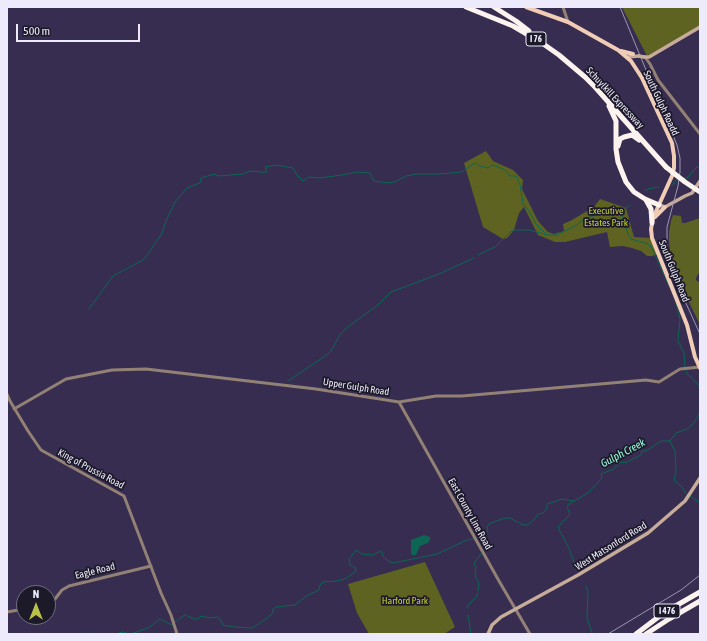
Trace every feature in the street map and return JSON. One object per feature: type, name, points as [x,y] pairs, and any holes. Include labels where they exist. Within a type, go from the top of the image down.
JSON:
[{"type":"highway","name":"Schuylkill Expressway","points":[[466,7],[504,21],[527,33],[559,55],[596,87],[667,167],[700,192]]},
{"type":"highway","name":"Schuylkill Expressway","points":[[476,7],[506,19],[529,31],[552,46],[590,77],[667,167],[700,189]]},
{"type":"highway","points":[[494,7],[529,31]]},
{"type":"highway","points":[[596,87],[615,116],[618,162],[626,182],[634,192],[659,205]]},
{"type":"highway","points":[[655,155],[640,140],[632,135],[624,136],[618,142],[619,162],[629,182],[636,190],[659,205]]},
{"type":"highway","points":[[645,199],[651,209],[652,221]]},
{"type":"highway","name":"I 476","points":[[636,634],[665,612],[700,592]]},
{"type":"highway","name":"I 476","points":[[646,634],[700,600]]},
{"type":"main road","points":[[526,7],[568,22],[618,50],[628,58],[638,56]]},
{"type":"main road","points":[[618,50],[645,57],[651,55],[700,26]]},
{"type":"main road","points":[[628,58],[633,54]]},
{"type":"main road","points":[[634,65],[634,60],[638,56]]},
{"type":"main road","name":"South Gulph Roadd","points":[[628,58],[642,78],[672,143],[674,162],[670,181],[664,195]]},
{"type":"main road","points":[[652,221],[667,206],[692,193],[700,181]]},
{"type":"main road","points":[[652,221],[664,195]]},
{"type":"main road","points":[[664,195],[664,203],[667,206]]},
{"type":"main road","points":[[659,205],[667,206]]},
{"type":"main road","name":"South Gulph Road","points":[[652,221],[652,238],[687,325],[700,368]]},
{"type":"main road","name":"West Matsonford Road","points":[[488,634],[494,622],[578,575],[648,533],[685,501],[700,478]]},
{"type":"street","points":[[563,7],[568,22]]},
{"type":"street","points":[[650,64],[651,55]]},
{"type":"street","points":[[645,57],[664,89],[700,134]]},
{"type":"street","name":"Upper Gulph Road","points":[[14,409],[66,379],[112,370],[146,369],[316,389],[399,402],[436,396],[462,396],[646,380],[659,382],[672,373],[685,368],[700,368]]},
{"type":"street","name":"King of Prussia Road","points":[[7,394],[8,402],[41,450],[124,496],[177,634]]},
{"type":"street","name":"East County Line Road","points":[[399,402],[530,634]]},
{"type":"street","name":"Eagle Road","points":[[56,598],[62,590],[69,586],[151,566]]},
{"type":"green space","points":[[622,7],[700,7],[700,26],[647,56]]},
{"type":"green space","name":"Executive Estates Park","points":[[486,151],[493,161],[513,170],[523,180],[522,189],[538,221],[548,232],[554,234],[564,231],[563,224],[594,207],[600,199],[626,208],[634,237],[652,238],[658,254],[647,256],[641,251],[632,248],[623,246],[610,247],[607,232],[565,242],[555,242],[538,235],[524,207],[519,213],[514,230],[507,238],[503,239],[483,227],[464,163]]},
{"type":"green space","name":"Harford Park","points":[[425,562],[455,627],[444,634],[369,634],[357,613],[348,584]]},
{"type":"shaded area","points":[[673,215],[681,216],[682,223],[700,218],[700,271],[696,280],[700,283],[700,325],[678,279],[671,258],[669,232]]},
{"type":"shaded area","points":[[424,535],[430,537],[430,540],[428,543],[420,546],[416,555],[412,555],[411,540]]},
{"type":"waterway","points":[[89,309],[113,276],[143,260],[148,254],[162,233],[175,202],[187,188],[200,183],[201,178],[214,174],[219,176],[243,174],[250,171],[267,172],[265,167],[276,165],[293,168],[303,181],[309,177],[319,178],[357,172],[370,173],[374,181],[388,183],[416,174],[461,172],[475,163],[488,168],[492,165],[505,170],[510,176],[516,176],[520,184],[523,204],[529,211],[536,224],[545,233]]},
{"type":"waterway","name":"Gulph Creek","points":[[684,178],[687,178],[697,167],[700,167]]},
{"type":"waterway","name":"Gulph Creek","points":[[672,186],[677,179]]},
{"type":"waterway","name":"Gulph Creek","points":[[645,191],[659,187]]},
{"type":"waterway","name":"Gulph Creek","points":[[630,205],[621,212],[628,234],[631,239],[648,244],[652,248],[670,288]]},
{"type":"waterway","points":[[478,255],[495,247],[514,230],[529,230],[548,235],[557,235],[598,212],[607,210],[621,212]]},
{"type":"waterway","points":[[288,381],[328,354],[341,333],[378,305],[391,292],[439,274],[474,258]]},
{"type":"waterway","name":"Gulph Creek","points":[[676,302],[680,319],[678,341],[684,353],[685,367]]},
{"type":"waterway","name":"Gulph Creek","points":[[686,370],[687,374],[700,386]]},
{"type":"waterway","name":"Gulph Creek","points":[[561,534],[558,527],[570,514],[567,507],[569,504],[588,493],[602,478],[601,474],[614,469],[619,463],[627,462],[641,455],[642,451],[646,451],[661,441],[670,441],[676,433],[687,429],[693,424],[699,415],[700,409]]},
{"type":"waterway","points":[[670,441],[675,451],[676,471],[674,480],[682,487],[686,494]]},
{"type":"waterway","points":[[690,496],[700,503]]},
{"type":"waterway","name":"Gulph Creek","points":[[477,538],[488,531],[487,527],[489,524],[496,521],[510,518],[523,525],[527,525],[534,520],[538,514],[543,513],[547,508],[547,504],[562,499],[574,501]]},
{"type":"waterway","points":[[562,535],[574,562],[581,570]]},
{"type":"waterway","name":"Gulph Creek","points":[[382,552],[383,556],[388,561],[393,563],[437,554],[467,540],[473,539]]},
{"type":"waterway","name":"Gulph Creek","points":[[175,622],[185,615],[194,619],[198,619],[201,616],[210,618],[217,617],[223,625],[252,628],[273,613],[273,609],[276,607],[295,605],[308,595],[319,590],[320,585],[323,582],[345,579],[355,572],[356,568],[350,565],[349,559],[356,550],[362,554],[373,555],[381,551]]},
{"type":"waterway","points":[[478,591],[479,584],[475,575],[476,567],[474,563],[481,554]]},
{"type":"waterway","points":[[586,586],[588,591],[587,618],[592,633],[590,634]]},
{"type":"waterway","points":[[467,608],[478,593]]},
{"type":"waterway","points":[[468,615],[471,634]]},
{"type":"waterway","name":"Gulph Creek","points":[[131,634],[148,628],[160,619],[172,625],[173,624]]},
{"type":"waterway","name":"Gulph Creek","points":[[116,634],[122,632],[129,634]]},
{"type":"tram line","points":[[620,7],[677,145],[680,158],[680,172],[678,186],[667,227],[667,250],[674,277],[700,334]]},
{"type":"tram line","points":[[608,634],[681,590],[700,575]]}]
